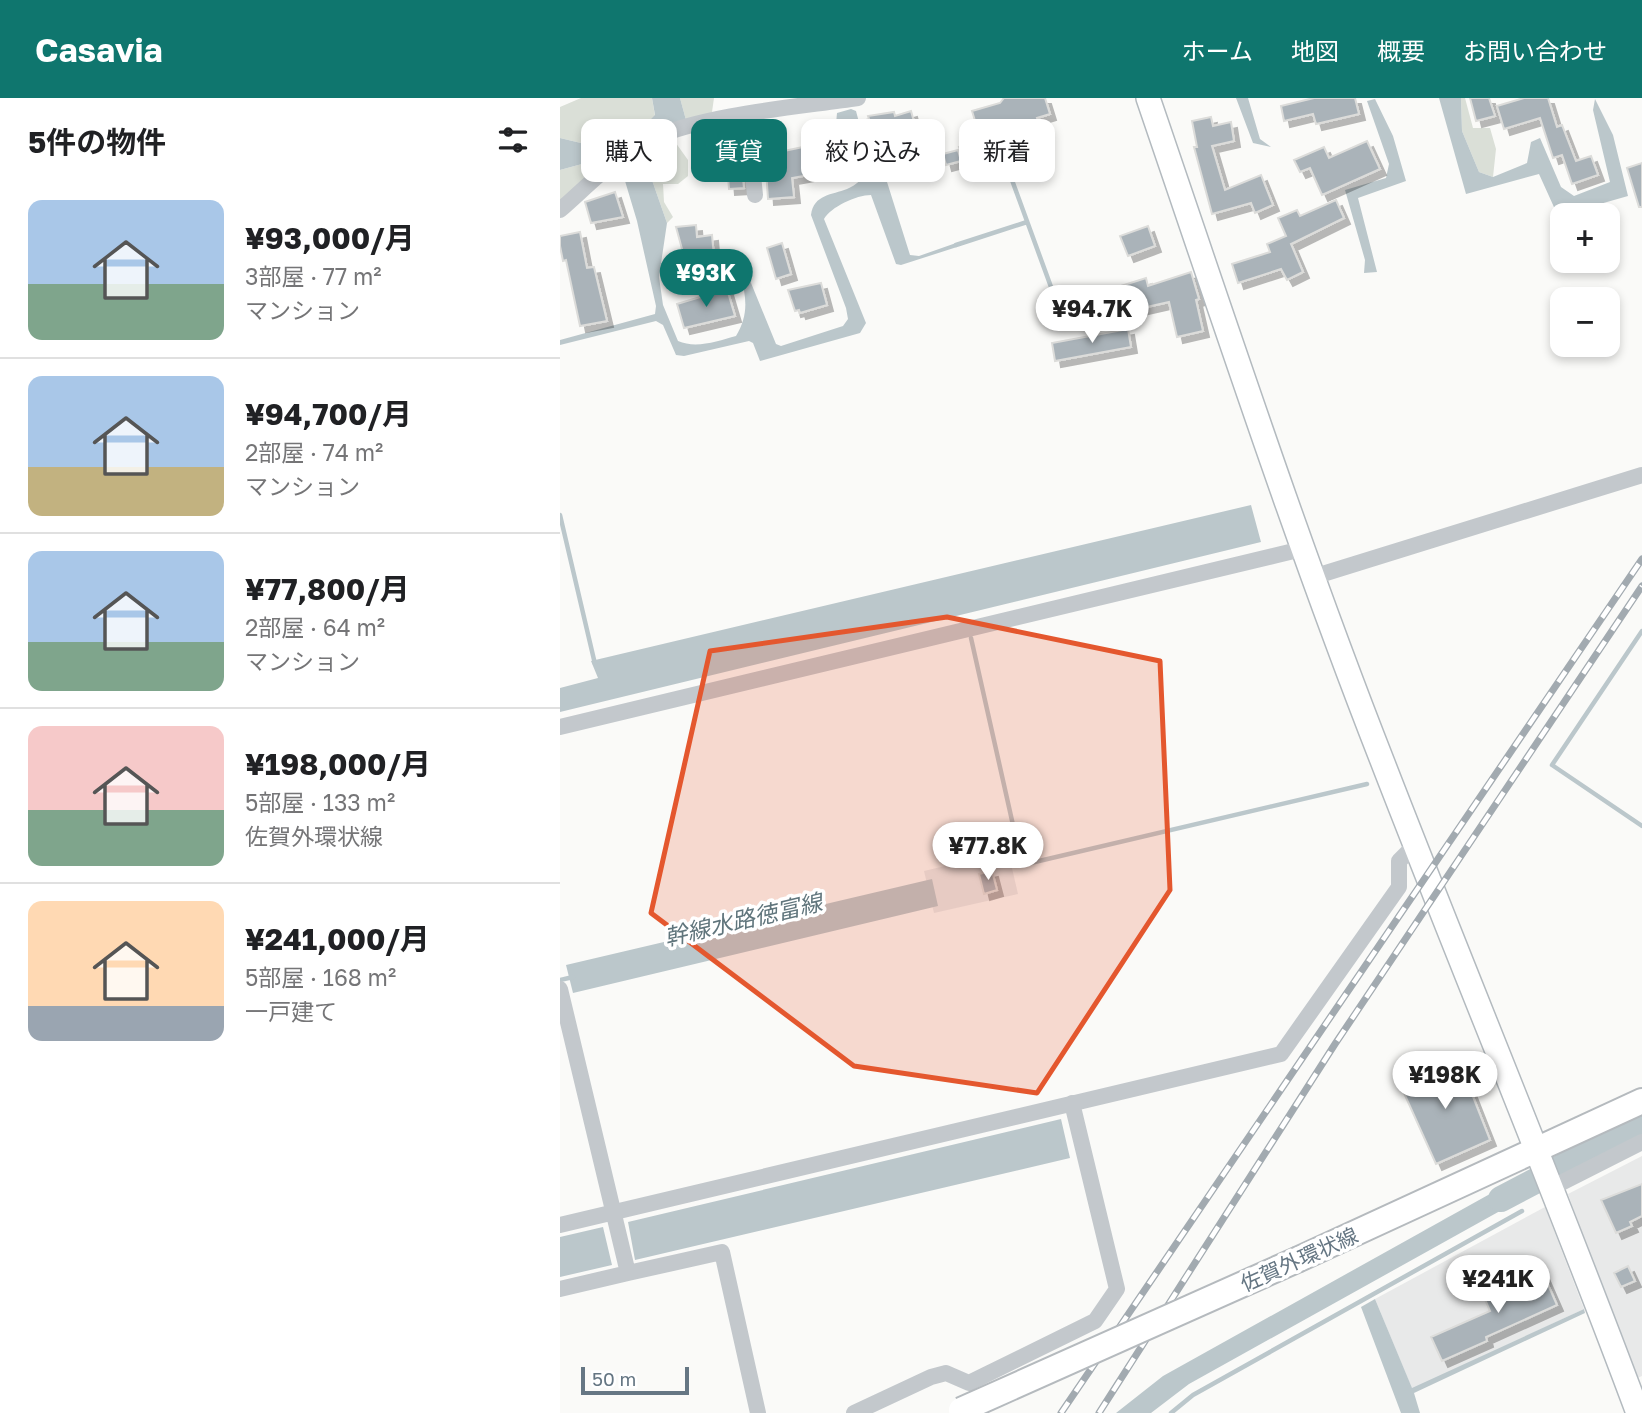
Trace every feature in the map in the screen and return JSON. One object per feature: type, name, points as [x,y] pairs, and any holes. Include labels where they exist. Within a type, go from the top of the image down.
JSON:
[{"type":"main road","name":"佐賀外環状線","points":[[957,1412],[1299,1259],[1541,1156],[1642,1101]]},
{"type":"street","points":[[560,210],[622,156],[653,138],[688,127],[747,116],[765,105],[858,98]]},
{"type":"street","points":[[1148,98],[1312,577],[1415,845],[1541,1156],[1637,1411]]},
{"type":"street","points":[[747,116],[755,195]]},
{"type":"street","points":[[1312,577],[1642,475]]},
{"type":"street","points":[[560,727],[1302,550]]},
{"type":"street","points":[[560,1225],[1281,1054],[1399,887],[1399,861],[1415,845]]},
{"type":"street","points":[[560,989],[628,1273]]},
{"type":"street","points":[[854,1413],[931,1377],[946,1373],[969,1383],[1095,1321],[1117,1289],[1072,1103]]},
{"type":"street","points":[[1553,1187],[1642,1142]]},
{"type":"street","points":[[560,1289],[722,1252],[758,1413]]},
{"type":"highlighted area","points":[[947,617],[1160,661],[1170,890],[1037,1093],[854,1066],[651,913],[710,651]]},
{"type":"shaded area","points":[[581,98],[652,98],[655,116],[651,119],[581,119],[581,143],[560,138],[560,107]]},
{"type":"shaded area","points":[[652,98],[680,98],[686,120],[677,124],[677,119],[651,119],[655,115]]},
{"type":"shaded area","points":[[680,98],[714,98],[712,112],[700,119],[686,120]]},
{"type":"shaded area","points":[[1236,98],[1248,98],[1260,139],[1271,147],[1253,143]]},
{"type":"shaded area","points":[[1439,98],[1461,98],[1462,131],[1479,172],[1493,177],[1527,163],[1531,142],[1540,138],[1561,187],[1574,196],[1610,182],[1593,110],[1595,99],[1613,135],[1628,196],[1604,203],[1552,203],[1539,174],[1466,194]]},
{"type":"shaded area","points":[[1461,98],[1465,98],[1473,128],[1490,128],[1496,149],[1493,177],[1479,172],[1462,131]]},
{"type":"shaded area","points":[[1375,99],[1393,136],[1406,181],[1358,198],[1377,272],[1364,273],[1365,260],[1345,190],[1386,178],[1389,164],[1367,101]]},
{"type":"shaded area","points":[[851,109],[856,111],[858,119],[836,119],[837,113]]},
{"type":"shaded area","points":[[560,138],[581,143],[581,164],[560,170]]},
{"type":"shaded area","points":[[677,145],[688,160],[688,176],[678,184],[663,184],[664,202],[673,217],[667,223],[653,182],[677,182]]},
{"type":"shaded area","points":[[581,164],[581,182],[587,182],[560,207],[560,170]]},
{"type":"shaded area","points":[[625,182],[653,182],[667,223],[659,277],[663,305],[678,341],[700,344],[736,336],[743,322],[745,301],[735,251],[738,251],[776,344],[781,346],[843,326],[848,319],[846,308],[811,215],[816,203],[824,196],[857,182],[887,182],[910,255],[919,256],[956,243],[957,247],[901,265],[896,264],[871,195],[851,199],[832,210],[824,219],[866,323],[860,333],[760,361],[753,343],[749,341],[684,356],[676,355],[663,325],[656,321],[560,345],[560,340],[655,314],[656,306],[637,221]]},
{"type":"shaded area","points":[[1251,505],[1261,542],[560,712],[560,688],[598,678],[591,661]]},
{"type":"shaded area","points":[[1008,851],[1018,894],[934,913],[924,871]]},
{"type":"shaded area","points":[[932,879],[938,906],[573,993],[566,965]]},
{"type":"shaded area","points":[[1642,1115],[1642,1136],[1565,1175],[1561,1167],[1564,1153]]},
{"type":"shaded area","points":[[1061,1119],[1070,1158],[635,1260],[628,1222]]},
{"type":"shaded area","points":[[1642,1156],[1642,1376],[1635,1379],[1568,1194]]},
{"type":"shaded area","points":[[1524,1175],[1533,1182],[1536,1191],[1189,1384],[1151,1413],[1116,1413],[1163,1376]]},
{"type":"shaded area","points":[[1545,1207],[1584,1309],[1412,1389],[1375,1299]]},
{"type":"shaded area","points":[[603,1227],[612,1265],[560,1277],[560,1237]]},
{"type":"shaded area","points":[[1375,1299],[1412,1388],[1584,1309],[1585,1313],[1414,1393],[1420,1413],[1401,1413],[1361,1307]]},
{"type":"building","points":[[1004,98],[1045,98],[1050,114],[1037,119],[974,119],[972,111],[1000,103]]},
{"type":"building","points":[[1314,98],[1355,98],[1359,114],[1316,124],[1313,114],[1284,121],[1281,106]]},
{"type":"building","points":[[1470,98],[1489,98],[1495,116],[1476,121]]},
{"type":"building","points":[[1524,98],[1548,98],[1557,127],[1562,125],[1576,161],[1591,156],[1598,175],[1572,184],[1562,155],[1553,158],[1540,118],[1504,129],[1497,106]]},
{"type":"building","points":[[911,111],[913,119],[869,119],[868,116],[894,112],[895,116]]},
{"type":"building","points":[[1211,117],[1213,126],[1231,122],[1234,141],[1212,146],[1225,190],[1261,175],[1273,205],[1255,213],[1251,203],[1212,214],[1194,147],[1197,147],[1192,121]]},
{"type":"building","points":[[1367,141],[1380,169],[1322,195],[1310,168],[1300,172],[1294,160],[1324,147],[1329,158]]},
{"type":"building","points":[[801,147],[801,176],[792,178],[794,197],[768,199],[767,182],[787,182],[787,150]]},
{"type":"building","points":[[958,150],[959,162],[946,165],[945,153]]},
{"type":"building","points":[[1642,163],[1642,207],[1639,207],[1627,168]]},
{"type":"building","points":[[728,182],[743,182],[744,188],[729,189]]},
{"type":"building","points":[[615,192],[623,217],[591,223],[585,202]]},
{"type":"building","points":[[1336,200],[1344,218],[1291,244],[1303,272],[1287,280],[1281,269],[1238,283],[1232,264],[1270,252],[1267,244],[1286,236],[1278,218],[1297,210],[1300,216]]},
{"type":"building","points":[[696,225],[697,237],[712,235],[714,257],[685,260],[676,227]]},
{"type":"building","points":[[1148,226],[1155,246],[1128,256],[1120,236]]},
{"type":"building","points":[[580,232],[587,268],[594,267],[607,321],[580,326],[566,260],[563,261],[560,236]]},
{"type":"building","points":[[782,243],[791,274],[776,279],[767,248]]},
{"type":"building","points":[[1191,272],[1199,299],[1196,300],[1203,331],[1177,337],[1169,302],[1129,311],[1121,286],[1146,278],[1148,286]]},
{"type":"building","points":[[821,283],[827,305],[800,313],[799,310],[795,311],[788,290]]},
{"type":"building","points":[[727,289],[735,316],[684,328],[677,304]]},
{"type":"building","points":[[1128,329],[1131,347],[1055,361],[1052,343]]},
{"type":"building","points":[[992,871],[997,890],[984,894],[979,874]]},
{"type":"building","points":[[1453,1058],[1463,1081],[1466,1079],[1490,1140],[1436,1164],[1399,1082]]},
{"type":"building","points":[[1642,1184],[1642,1216],[1630,1222],[1632,1226],[1616,1233],[1601,1200]]},
{"type":"building","points":[[1628,1266],[1635,1281],[1621,1287],[1614,1273]]},
{"type":"building","points":[[1542,1271],[1557,1305],[1486,1337],[1487,1341],[1442,1361],[1431,1337],[1490,1311],[1484,1297]]},
{"type":"waterway","points":[[1013,182],[1062,317]]},
{"type":"waterway","points":[[956,245],[1027,222]]},
{"type":"waterway","points":[[560,515],[595,664]]},
{"type":"waterway","points":[[1642,631],[1552,765],[1642,826]]},
{"type":"waterway","points":[[971,638],[1022,865],[1367,784]]},
{"type":"waterway","name":"幹線水路徳富線","points":[[560,980],[573,977]]},
{"type":"waterway","points":[[1501,1199],[1642,1125]]},
{"type":"waterway","points":[[1171,1413],[1193,1395],[1522,1211]]},
{"type":"railway","points":[[1061,1413],[1642,559]]},
{"type":"railway","points":[[1099,1413],[1335,1044],[1642,586]]}]
